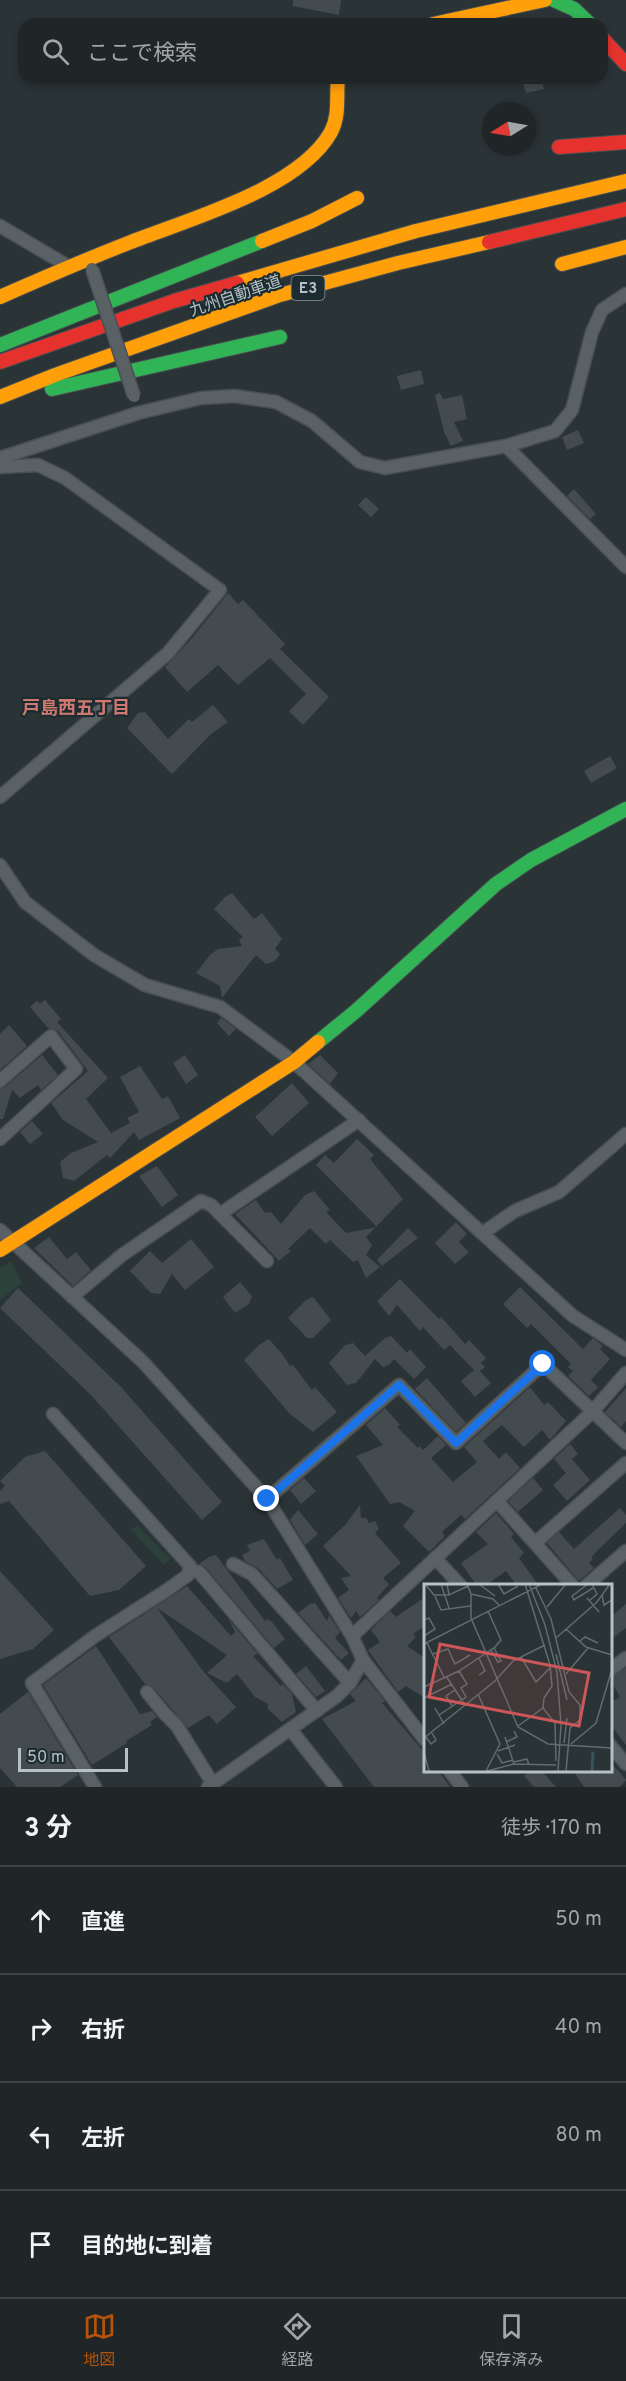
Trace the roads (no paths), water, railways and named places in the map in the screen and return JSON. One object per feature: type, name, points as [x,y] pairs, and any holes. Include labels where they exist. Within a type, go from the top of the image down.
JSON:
[{"type":"main road","points":[[461,18],[545,0]]},
{"type":"main road","points":[[554,0],[563,1],[585,18]]},
{"type":"main road","points":[[608,44],[626,64]]},
{"type":"main road","points":[[0,297],[68,266],[90,264],[264,188],[287,174],[315,150],[336,123],[338,84]]},
{"type":"main road","points":[[559,147],[626,142]]},
{"type":"main road","name":"九州自動車道","points":[[0,363],[174,301],[416,231],[626,181]]},
{"type":"main road","points":[[0,345],[312,221],[357,198]]},
{"type":"main road","name":"九州自動車道","points":[[0,399],[55,375],[280,295],[398,263],[626,209]]},
{"type":"main road","points":[[562,264],[626,247]]},
{"type":"main road","points":[[0,399],[280,337]]},
{"type":"main road","points":[[0,1250],[294,1062],[356,1011],[496,884],[531,860],[626,809]]},
{"type":"street","points":[[0,226],[68,266]]},
{"type":"street","points":[[90,264],[138,414]]},
{"type":"street","points":[[0,458],[138,414],[201,399],[234,396],[276,402],[312,421],[360,462],[385,468],[506,446],[555,431],[572,410],[592,332],[602,310],[626,294]]},
{"type":"street","points":[[506,446],[626,567]]},
{"type":"street","points":[[0,467],[38,465],[64,478],[220,590],[168,653],[0,797]]},
{"type":"street","points":[[0,865],[25,902],[94,955],[145,985],[220,1007],[294,1062],[484,1232],[573,1316],[626,1350]]},
{"type":"street","points":[[0,1081],[51,1036],[76,1069],[0,1139]]},
{"type":"street","points":[[220,1214],[358,1120]]},
{"type":"street","points":[[484,1232],[515,1211],[560,1192],[626,1134]]},
{"type":"street","points":[[72,1297],[122,1255],[201,1202],[211,1205],[267,1261]]},
{"type":"street","points":[[0,1230],[144,1362],[267,1499],[352,1636],[363,1660],[424,1739]]},
{"type":"street","points":[[267,1499],[399,1385],[456,1443],[543,1364],[626,1443]]},
{"type":"street","points":[[352,1636],[592,1412],[626,1373]]},
{"type":"street","points":[[53,1414],[190,1566],[188,1575],[95,1636],[32,1683],[95,1787]]},
{"type":"street","points":[[535,1543],[626,1463]]},
{"type":"street","points":[[497,1501],[571,1584]]},
{"type":"street","points":[[588,1584],[626,1551]]},
{"type":"street","points":[[435,1558],[459,1584]]},
{"type":"street","points":[[233,1564],[252,1574],[350,1683]]},
{"type":"street","points":[[189,1570],[199,1572],[317,1711]]},
{"type":"street","points":[[611,1669],[626,1658]]},
{"type":"street","points":[[147,1692],[177,1726],[210,1786],[317,1711],[350,1683],[363,1660]]},
{"type":"street","points":[[291,1730],[336,1787]]},
{"type":"street","points":[[611,1747],[626,1764]]},
{"type":"street","points":[[451,1772],[462,1787]]},
{"type":"district","name":"戸島西五丁目","points":[[76,708]]}]
